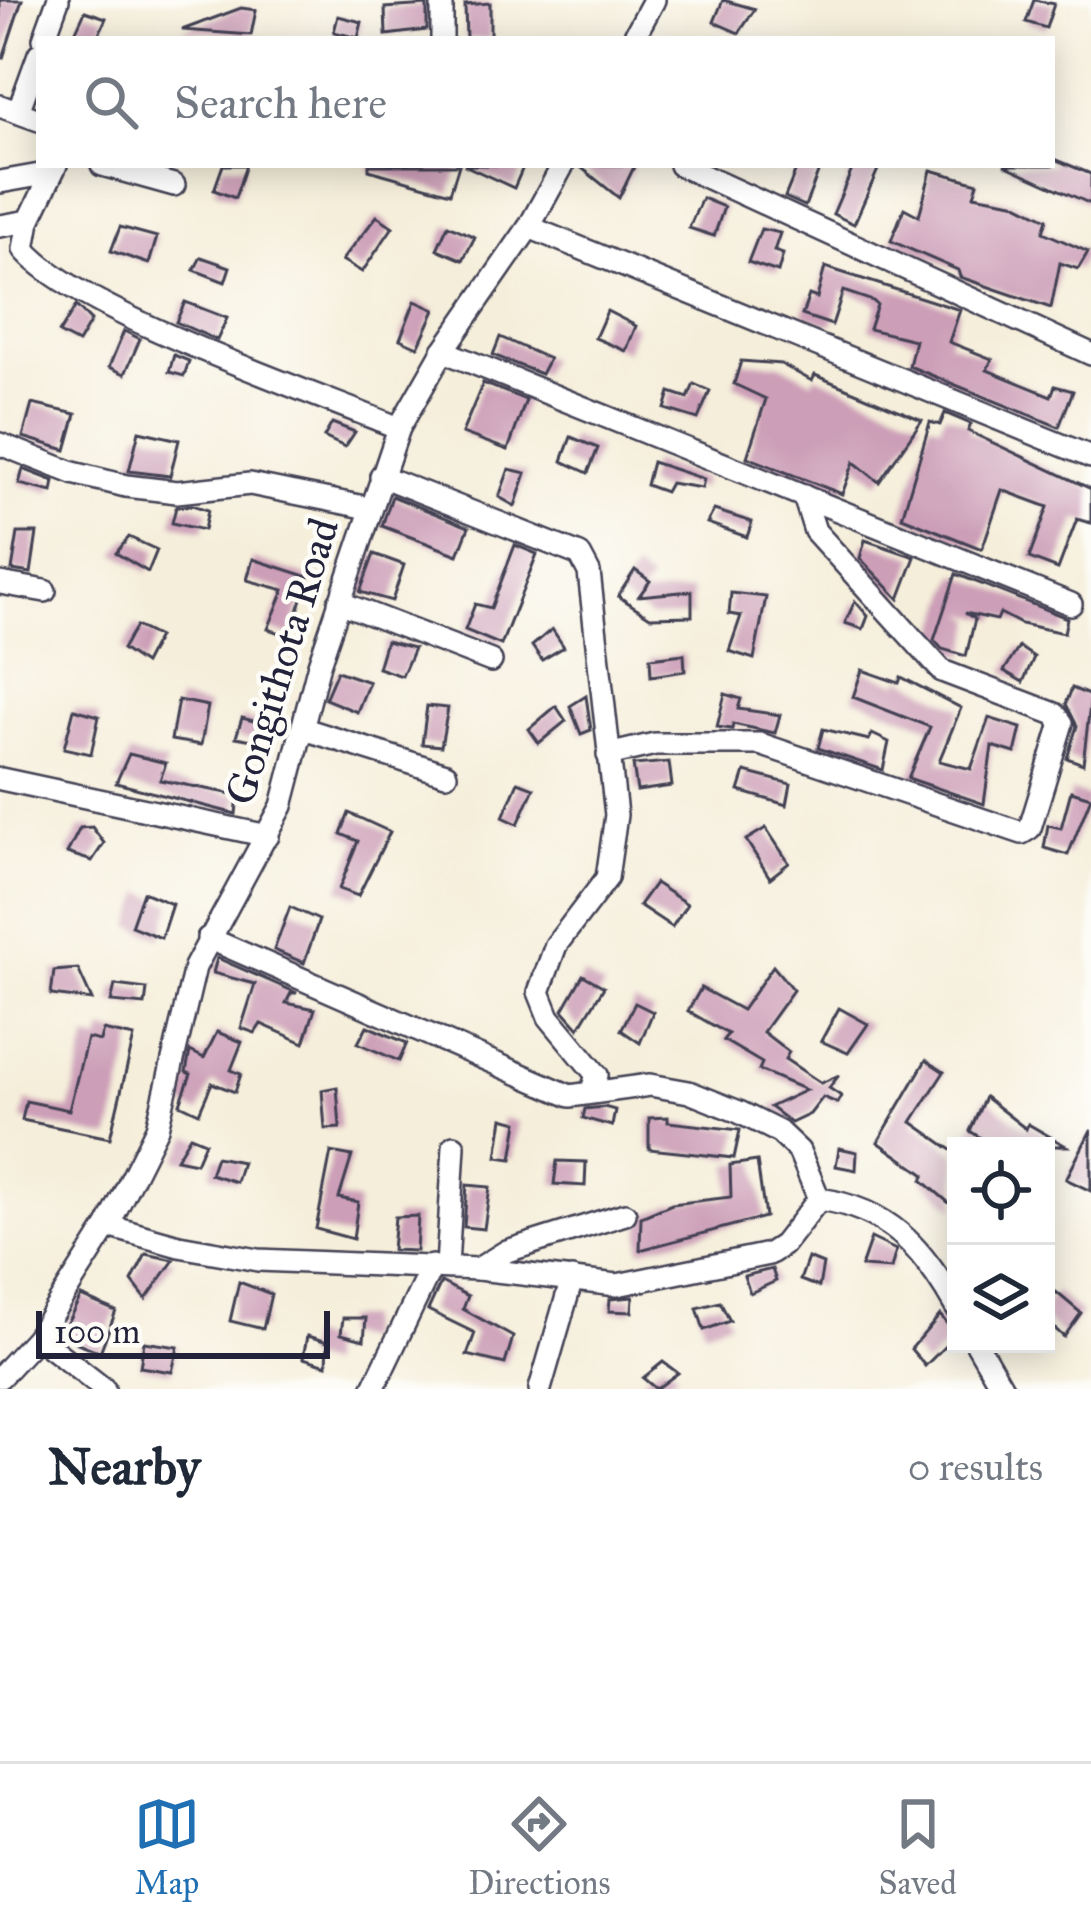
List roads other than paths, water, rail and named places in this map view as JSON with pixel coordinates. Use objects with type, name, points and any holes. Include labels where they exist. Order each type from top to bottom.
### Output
[{"type":"street","points":[[45,36],[58,0]]},
{"type":"street","points":[[442,0],[442,36]]},
{"type":"street","points":[[636,36],[654,0]]},
{"type":"street","points":[[19,113],[36,63]]},
{"type":"street","points":[[113,168],[174,185]]},
{"type":"street","name":"Gongithota Road","points":[[0,1377],[37,1336],[108,1226],[157,1128],[195,967],[268,836],[369,508],[399,428],[443,351],[529,227],[561,168]]},
{"type":"street","points":[[687,168],[1041,327],[1059,344],[1091,353]]},
{"type":"street","points":[[0,182],[53,169]]},
{"type":"street","points":[[53,169],[28,221],[24,249],[34,261],[103,303],[399,428]]},
{"type":"street","points":[[0,226],[28,221]]},
{"type":"street","points":[[529,227],[1091,457]]},
{"type":"street","points":[[443,351],[1071,604]]},
{"type":"street","points":[[0,445],[73,473],[126,485],[177,492],[250,484],[369,508]]},
{"type":"street","points":[[381,476],[580,555],[590,572],[616,814],[607,878],[556,945],[538,992],[549,1017],[597,1075],[592,1090]]},
{"type":"street","points":[[608,754],[655,744],[760,744],[1022,833],[1030,827],[1062,723],[1055,714],[942,671],[814,531],[804,496]]},
{"type":"street","points":[[0,583],[45,591]]},
{"type":"street","points":[[339,602],[491,662]]},
{"type":"street","points":[[304,729],[446,774]]},
{"type":"street","points":[[1,779],[268,836]]},
{"type":"street","points":[[208,938],[570,1096],[650,1085],[689,1092],[739,1112],[779,1132],[799,1151],[818,1199]]},
{"type":"street","points":[[373,1389],[439,1267],[454,1146]]},
{"type":"street","points":[[108,1226],[179,1246],[258,1260],[478,1269],[616,1285],[769,1254],[783,1245],[818,1199]]},
{"type":"street","points":[[818,1199],[863,1205],[929,1260],[947,1291]]},
{"type":"street","points":[[478,1269],[507,1251],[625,1214]]},
{"type":"street","points":[[540,1389],[572,1279]]},
{"type":"street","points":[[37,1336],[104,1389]]},
{"type":"street","points":[[982,1353],[1003,1389]]}]
